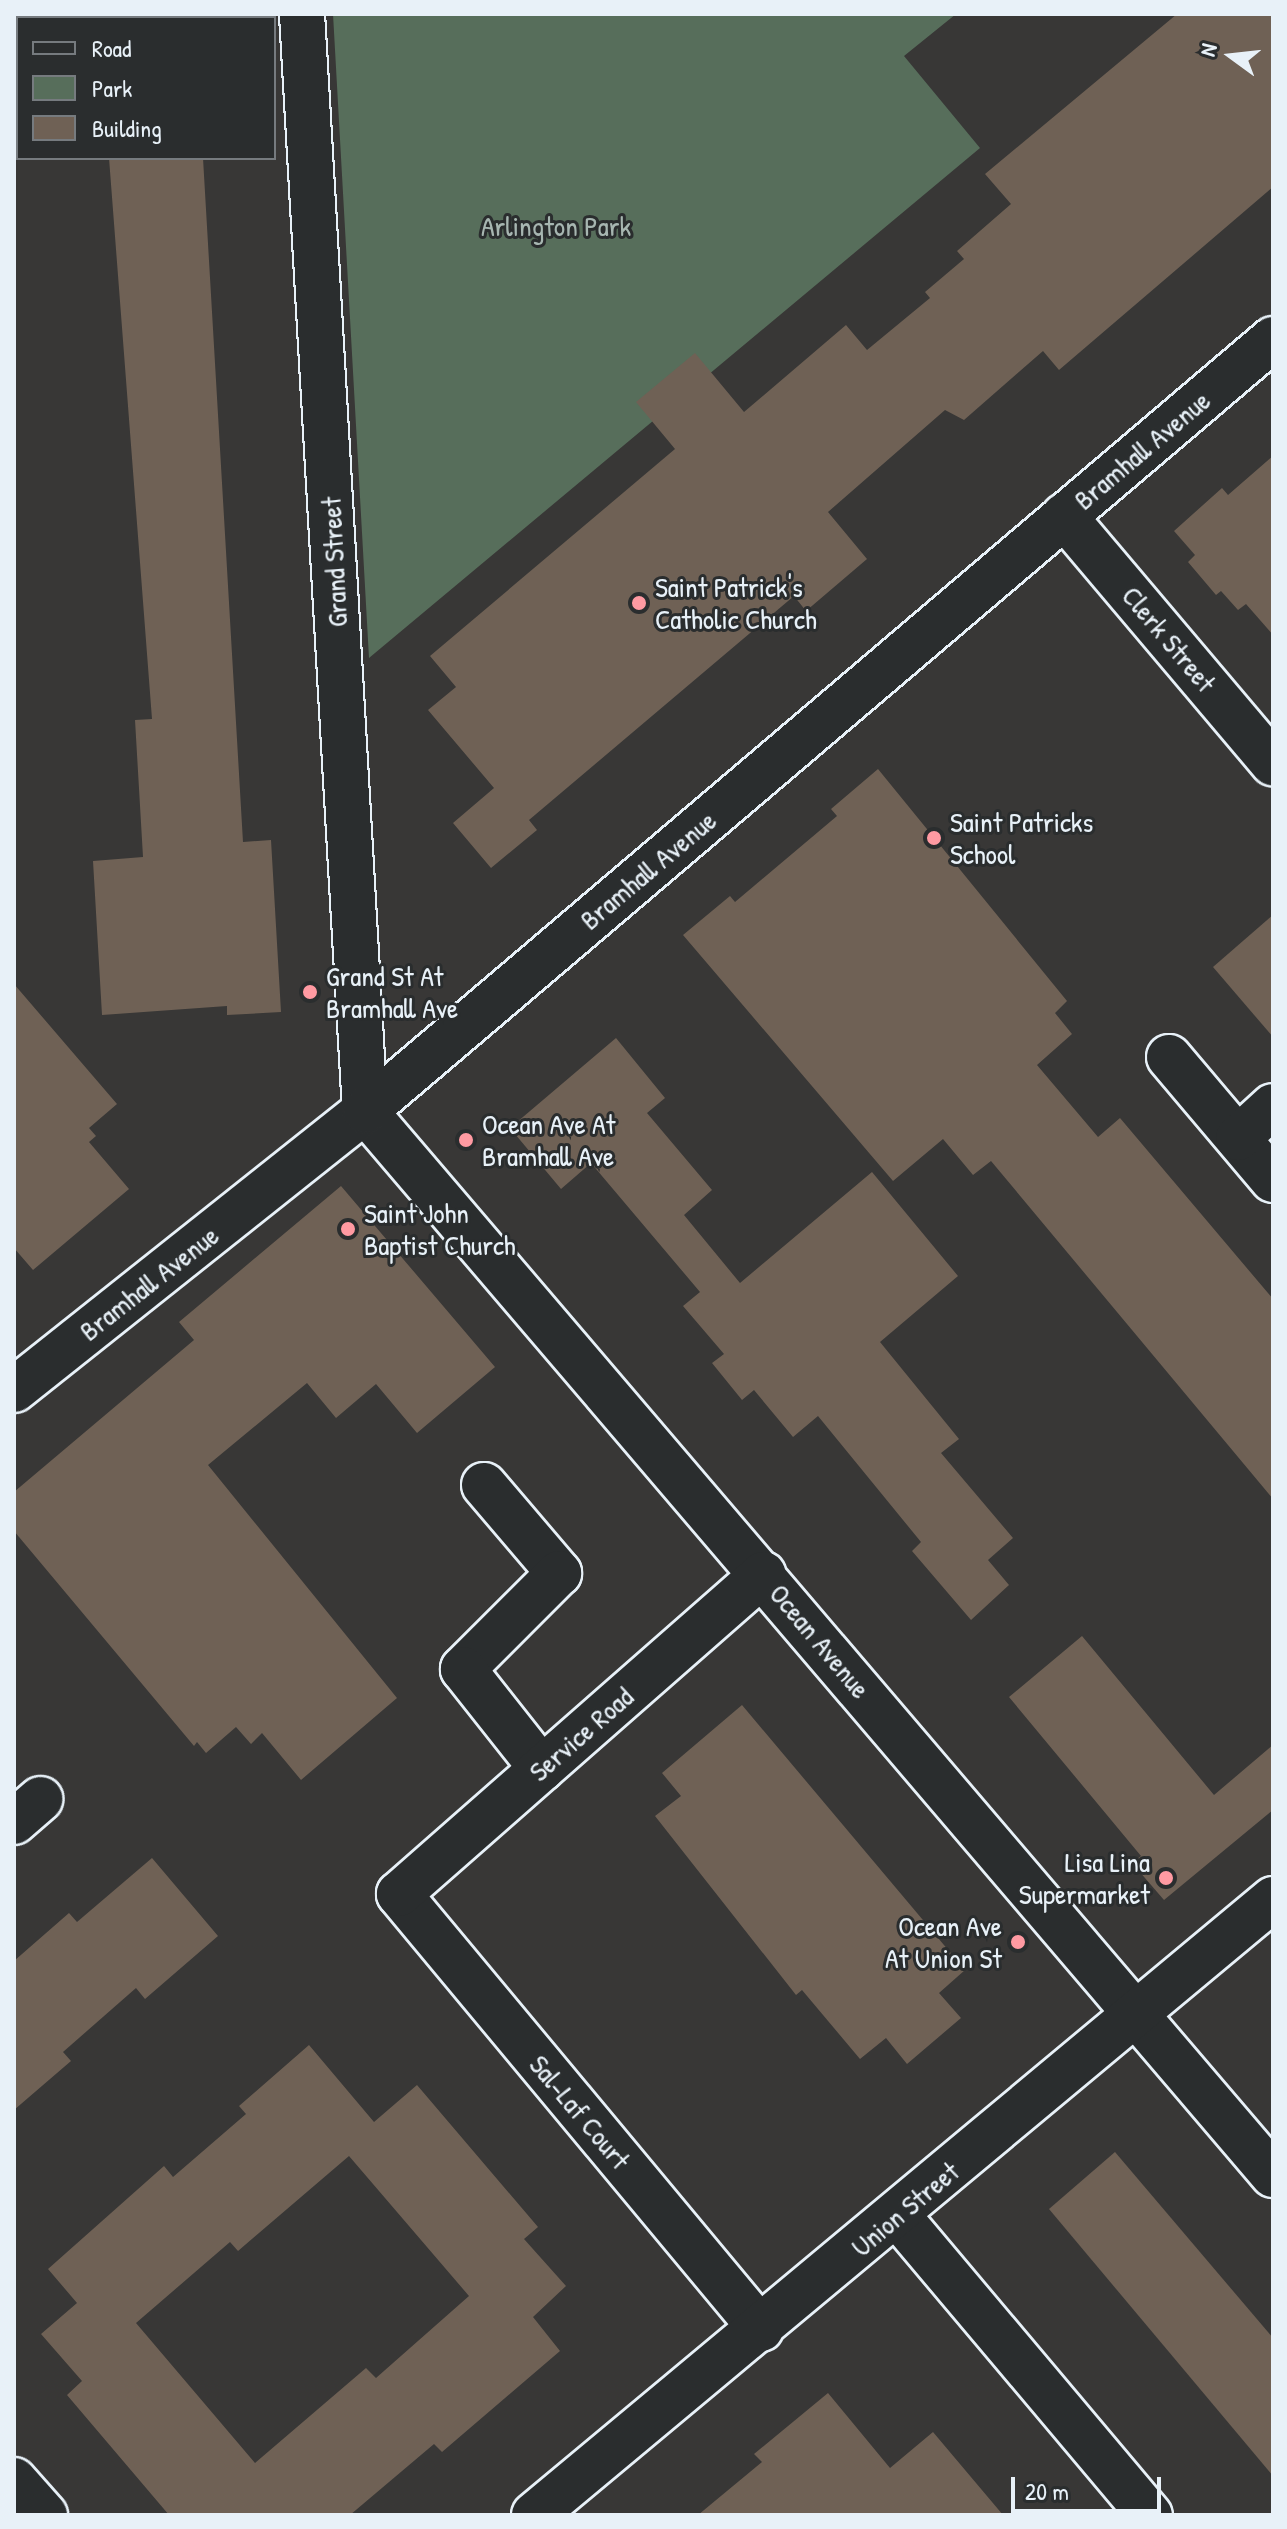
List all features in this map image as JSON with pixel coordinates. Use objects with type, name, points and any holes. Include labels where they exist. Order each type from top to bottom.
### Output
[{"type":"street","name":"Grand Street","points":[[302,14],[365,1111]]},
{"type":"street","name":"Bramhall Avenue","points":[[14,1390],[365,1111],[1273,339]]},
{"type":"street","name":"Clerk Street","points":[[1064,516],[1273,763]]},
{"type":"street","points":[[1169,1057],[1273,1180]]},
{"type":"street","points":[[1238,1138],[1273,1106]]},
{"type":"street","name":"Ocean Avenue","points":[[365,1111],[1273,2175]]},
{"type":"street","points":[[484,1485],[559,1573],[463,1669],[542,1769]]},
{"type":"street","name":"Service Road","points":[[399,1894],[763,1574]]},
{"type":"street","name":"Sal-Laf Court","points":[[399,1894],[761,2329]]},
{"type":"street","name":"Union Street","points":[[534,2515],[898,2216],[1273,1899]]},
{"type":"street","points":[[898,2216],[1150,2515]]},
{"type":"street","points":[[14,2480],[45,2515]]},
{"type":"green space","name":"Arlington Park","points":[[333,14],[956,14],[904,56],[980,148],[369,658]]},
{"type":"building","points":[[1177,14],[1273,14],[1273,187],[1059,370],[1043,351],[964,420],[945,410],[828,512],[867,559],[806,611],[794,596],[529,820],[537,830],[491,868],[453,823],[494,788],[428,710],[456,687],[430,656],[675,449],[636,402],[695,353],[744,412],[846,325],[867,350],[930,298],[925,292],[964,259],[957,251],[1011,204],[985,174]]},
{"type":"building","points":[[109,160],[203,160],[243,842],[271,840],[281,1012],[227,1015],[227,1006],[102,1015],[93,861],[143,857],[135,720],[152,719]]},
{"type":"building","points":[[1273,456],[1273,635],[1246,604],[1238,610],[1221,591],[1216,595],[1188,562],[1195,555],[1174,531],[1222,488],[1228,495]]},
{"type":"building","points":[[878,769],[1067,1001],[1055,1013],[1072,1034],[1037,1065],[1098,1137],[1120,1118],[1273,1299],[1273,1499],[991,1161],[973,1175],[943,1139],[893,1181],[683,935],[730,896],[735,902],[837,816],[831,809]]},
{"type":"building","points":[[1273,915],[1273,1037],[1213,967]]},
{"type":"building","points":[[14,984],[117,1104],[89,1128],[96,1136],[89,1142],[129,1189],[33,1270],[14,1248]]},
{"type":"building","points":[[616,1038],[665,1098],[647,1113],[712,1190],[684,1215],[740,1283],[872,1172],[958,1276],[880,1342],[959,1439],[941,1453],[1013,1538],[988,1560],[1009,1585],[971,1620],[912,1551],[921,1542],[818,1416],[793,1437],[754,1390],[742,1400],[712,1363],[724,1354],[683,1306],[700,1292],[591,1163],[561,1189],[510,1128]]},
{"type":"building","points":[[341,1186],[495,1367],[417,1433],[376,1384],[336,1418],[307,1383],[208,1465],[397,1698],[301,1780],[262,1733],[251,1744],[236,1727],[206,1753],[197,1742],[194,1746],[14,1531],[14,1492],[194,1340],[179,1322]]},
{"type":"building","points":[[1082,1636],[1214,1795],[1273,1745],[1273,1810],[1164,1900],[1132,1863],[1141,1856],[1009,1697]]},
{"type":"building","points":[[742,1705],[965,1970],[939,1993],[961,2018],[907,2064],[886,2038],[860,2059],[802,1990],[796,1995],[655,1816],[681,1796],[662,1773]]},
{"type":"building","points":[[152,1858],[218,1936],[145,1999],[136,1988],[63,2052],[71,2061],[14,2110],[14,1961],[69,1913],[77,1922]]},
{"type":"building","points":[[309,2045],[374,2122],[417,2085],[538,2227],[524,2239],[566,2286],[533,2317],[560,2351],[442,2452],[434,2444],[350,2515],[169,2515],[67,2395],[82,2381],[41,2334],[77,2303],[48,2269],[164,2166],[173,2177],[246,2114],[239,2106]],"holes":[[[349,2156],[469,2296],[376,2378],[366,2368],[255,2463],[136,2323],[230,2242],[238,2251]]]},
{"type":"building","points":[[1115,2152],[1273,2338],[1273,2476],[1049,2209]]},
{"type":"building","points":[[828,2393],[890,2468],[933,2432],[1003,2515],[698,2515],[762,2462],[754,2454]]},
{"type":"place","name":"Saint Patrick's Catholic Church","points":[[639,603]]},
{"type":"place","name":"Saint Patricks School","points":[[934,838]]},
{"type":"place","name":"Grand St At Bramhall Ave","points":[[310,992]]},
{"type":"place","name":"Ocean Ave At Bramhall Ave","points":[[466,1140]]},
{"type":"place","name":"Saint John Baptist Church","points":[[348,1229]]},
{"type":"place","name":"Lisa Lina Supermarket","points":[[1166,1878]]},
{"type":"place","name":"Ocean Ave At Union St","points":[[1018,1942]]}]
